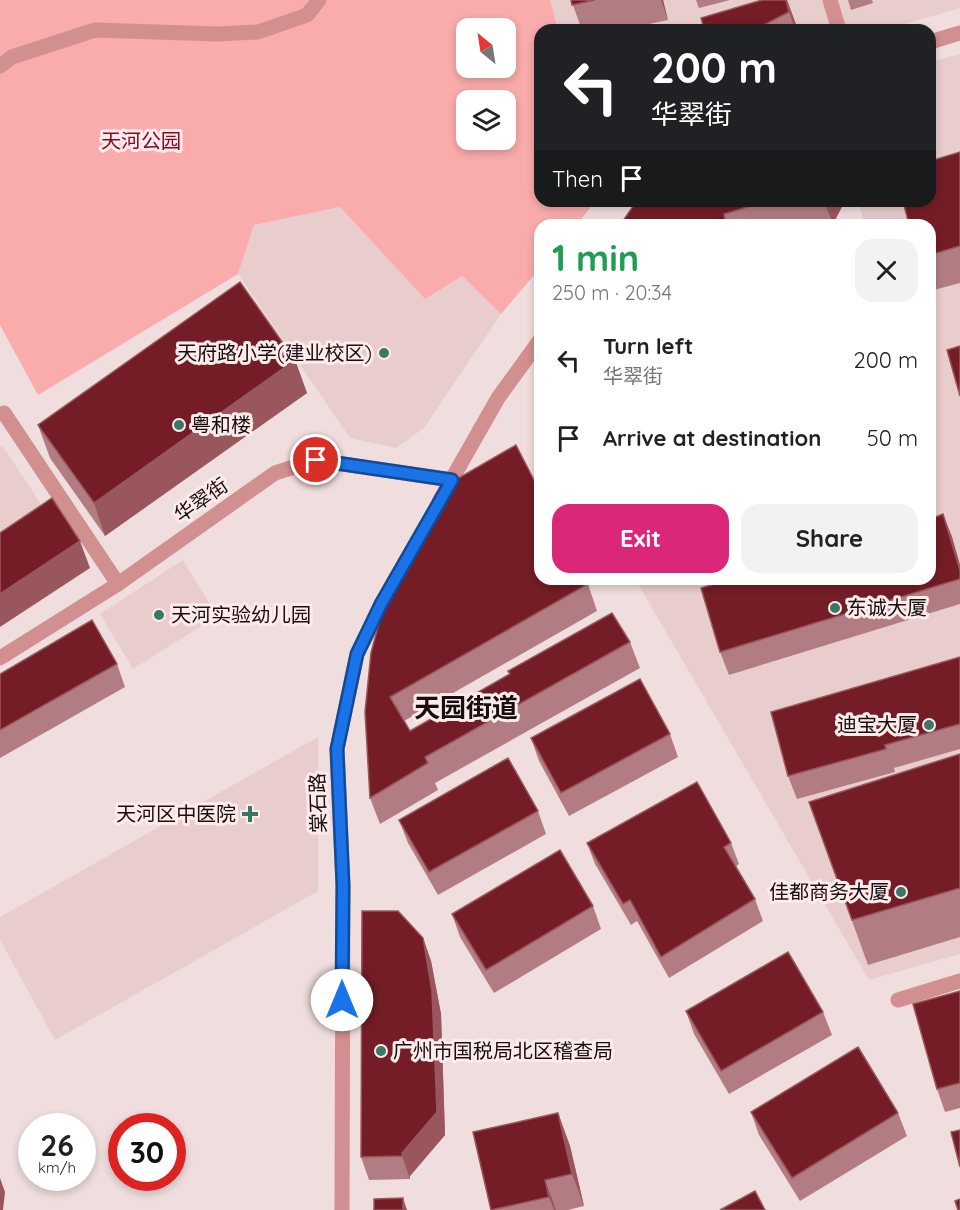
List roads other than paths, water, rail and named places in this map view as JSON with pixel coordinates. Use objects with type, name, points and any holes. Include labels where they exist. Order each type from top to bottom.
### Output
[{"type":"street","points":[[0,66],[12,57],[95,30],[218,34],[258,32],[307,15],[319,0]]},
{"type":"street","points":[[830,0],[837,24]]},
{"type":"street","points":[[936,40],[960,33]]},
{"type":"street","points":[[434,511],[498,398],[534,348]]},
{"type":"street","points":[[4,413],[118,584]]},
{"type":"street","name":"华翠街","points":[[0,658],[118,584],[275,473],[316,460],[452,480]]},
{"type":"street","name":"棠石路","points":[[342,1210],[343,885],[337,749],[357,654],[405,563]]},
{"type":"street","points":[[898,1000],[960,981]]},
{"type":"place","name":"天府路小学(建业校区)","points":[[384,353]]},
{"type":"place","name":"粤和楼","points":[[179,425]]},
{"type":"place","name":"东诚大厦","points":[[835,608]]},
{"type":"place","name":"天河实验幼儿园","points":[[159,615]]},
{"type":"place","name":"迪宝大厦","points":[[929,725]]},
{"type":"place","name":"天河区中医院","points":[[250,814]]},
{"type":"place","name":"佳都商务大厦","points":[[901,892]]},
{"type":"place","name":"广州市国税局北区稽查局","points":[[381,1051]]},
{"type":"district","name":"天园街道","points":[[466,708]]},
{"type":"park label","name":"天河公园","points":[[141,141]]}]
